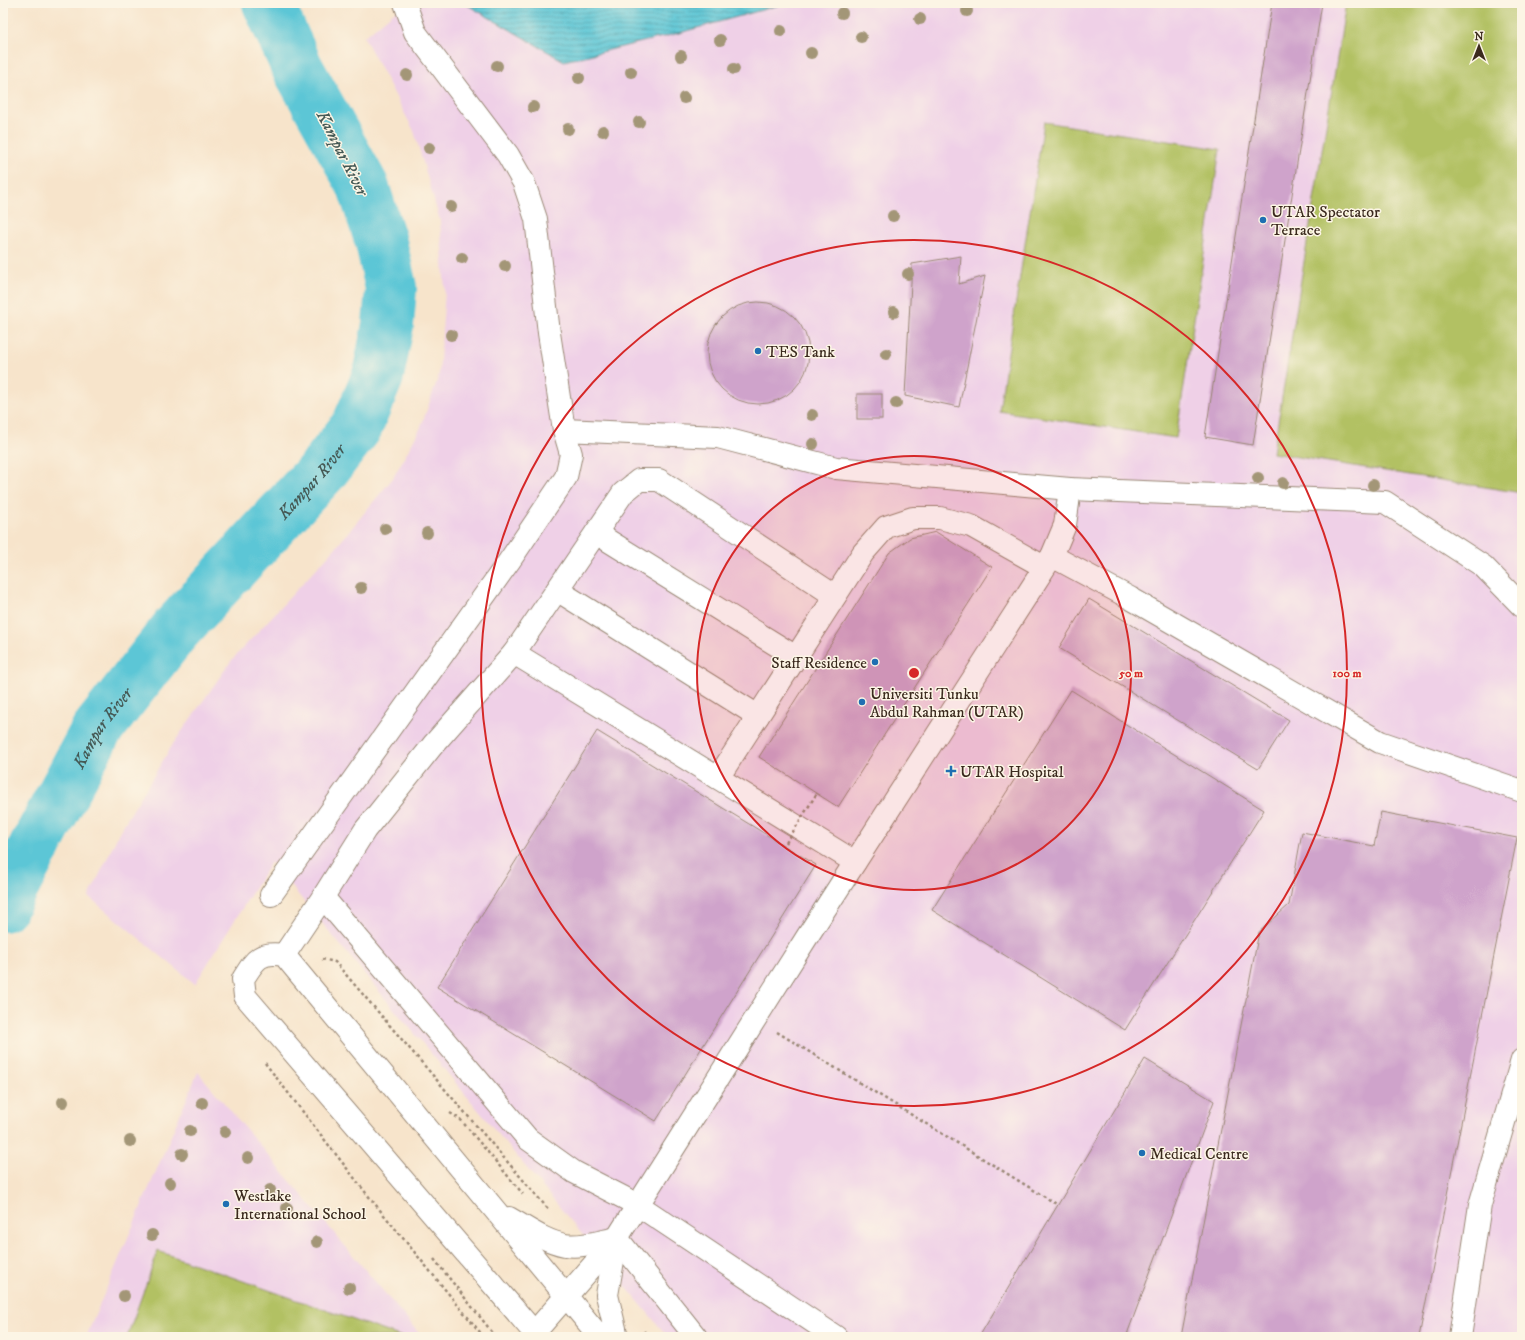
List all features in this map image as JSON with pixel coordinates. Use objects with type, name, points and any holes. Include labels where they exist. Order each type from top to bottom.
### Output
[{"type":"street","points":[[271,896],[510,560],[566,477],[571,454],[564,430],[549,333],[536,219],[524,183],[508,155],[415,32],[405,3]]},
{"type":"street","points":[[564,430],[718,437],[836,468],[1070,489],[1385,502],[1483,566],[1522,606]]},
{"type":"street","points":[[284,955],[365,830],[398,787],[514,654],[623,493],[639,480],[659,480],[835,596]]},
{"type":"street","points":[[600,1337],[566,1296],[496,1210],[284,955],[270,953],[255,960],[243,979],[245,996],[536,1335],[566,1296],[617,1238],[855,862],[1048,562],[1065,525],[1070,489]]},
{"type":"street","points":[[718,778],[863,553],[886,527],[913,518],[940,518],[972,526],[1048,562],[1130,598],[1380,742],[1522,791]]},
{"type":"street","points":[[596,533],[796,657]]},
{"type":"street","points":[[557,590],[758,716]]},
{"type":"street","points":[[514,654],[855,862]]},
{"type":"street","points":[[323,897],[528,1139],[574,1172],[638,1205],[836,1337]]},
{"type":"street","points":[[1460,1337],[1480,1205],[1522,1060]]},
{"type":"street","points":[[496,1210],[543,1238],[566,1245],[590,1243],[617,1238]]},
{"type":"street","points":[[616,1337],[607,1295],[617,1238]]},
{"type":"street","points":[[617,1238],[696,1337]]},
{"type":"path","points":[[786,843],[817,793]]},
{"type":"path","points":[[319,959],[334,962],[553,1214]]},
{"type":"path","points":[[756,1019],[1058,1205]]},
{"type":"path","points":[[262,1058],[366,1193],[484,1337]]},
{"type":"shaded area","name":"Universiti Tunku Abdul Rahman (UTAR)","points":[[405,3],[464,3],[565,61],[679,33],[787,3],[1522,3],[1522,1337],[668,1337],[271,862],[195,984],[89,897],[120,831],[173,744],[231,661],[338,545],[393,478],[421,427],[439,375],[445,291],[440,221],[414,131],[364,37]]},
{"type":"shaded area","name":"Westlake International School","points":[[198,1072],[422,1337],[86,1337]]},
{"type":"green space","points":[[1346,3],[1522,3],[1522,493],[1273,453]]},
{"type":"green space","points":[[1044,122],[1220,149],[1176,438],[999,411]]},
{"type":"green space","points":[[158,1251],[402,1337],[127,1337]]},
{"type":"water","points":[[464,3],[787,3],[679,33],[564,61]]},
{"type":"building","name":"UTAR Spectator Terrace","points":[[1272,3],[1322,3],[1253,445],[1205,437]]},
{"type":"building","points":[[961,256],[959,284],[985,276],[959,407],[905,396],[912,264]]},
{"type":"building","name":"TES Tank","points":[[758,302],[778,306],[794,317],[805,333],[809,353],[805,373],[794,389],[778,400],[758,404],[738,400],[722,389],[711,373],[707,353],[711,333],[722,317],[738,306]]},
{"type":"building","points":[[857,394],[882,394],[882,419],[857,419]]},
{"type":"building","name":"Staff Residence","points":[[936,532],[992,567],[838,807],[759,757],[889,553],[910,538]]},
{"type":"building","points":[[1089,599],[1289,720],[1258,769],[1059,648]]},
{"type":"building","points":[[1071,690],[1264,810],[1125,1030],[932,910]]},
{"type":"building","points":[[597,731],[816,865],[656,1121],[437,987]]},
{"type":"building","name":"Medical Centre","points":[[1381,812],[1517,838],[1419,1337],[1181,1337],[1259,932],[1289,905],[1302,832],[1374,846]]},
{"type":"building","name":"Medical Centre","points":[[1145,1059],[1214,1101],[1126,1337],[979,1337]]},
{"type":"waterway","name":"Kampar River","points":[[3,906],[96,731],[176,629],[323,470],[357,426],[378,376],[388,325],[391,288],[381,242],[363,186],[297,67],[268,3]]},
{"type":"place","name":"UTAR Spectator Terrace","points":[[1263,220]]},
{"type":"place","name":"TES Tank","points":[[758,351]]},
{"type":"place","name":"Staff Residence","points":[[875,662]]},
{"type":"place","name":"Universiti Tunku Abdul Rahman (UTAR)","points":[[862,702]]},
{"type":"place","name":"UTAR Hospital","points":[[951,771]]},
{"type":"place","name":"Medical Centre","points":[[1142,1153]]},
{"type":"place","name":"Westlake International School","points":[[226,1204]]}]
